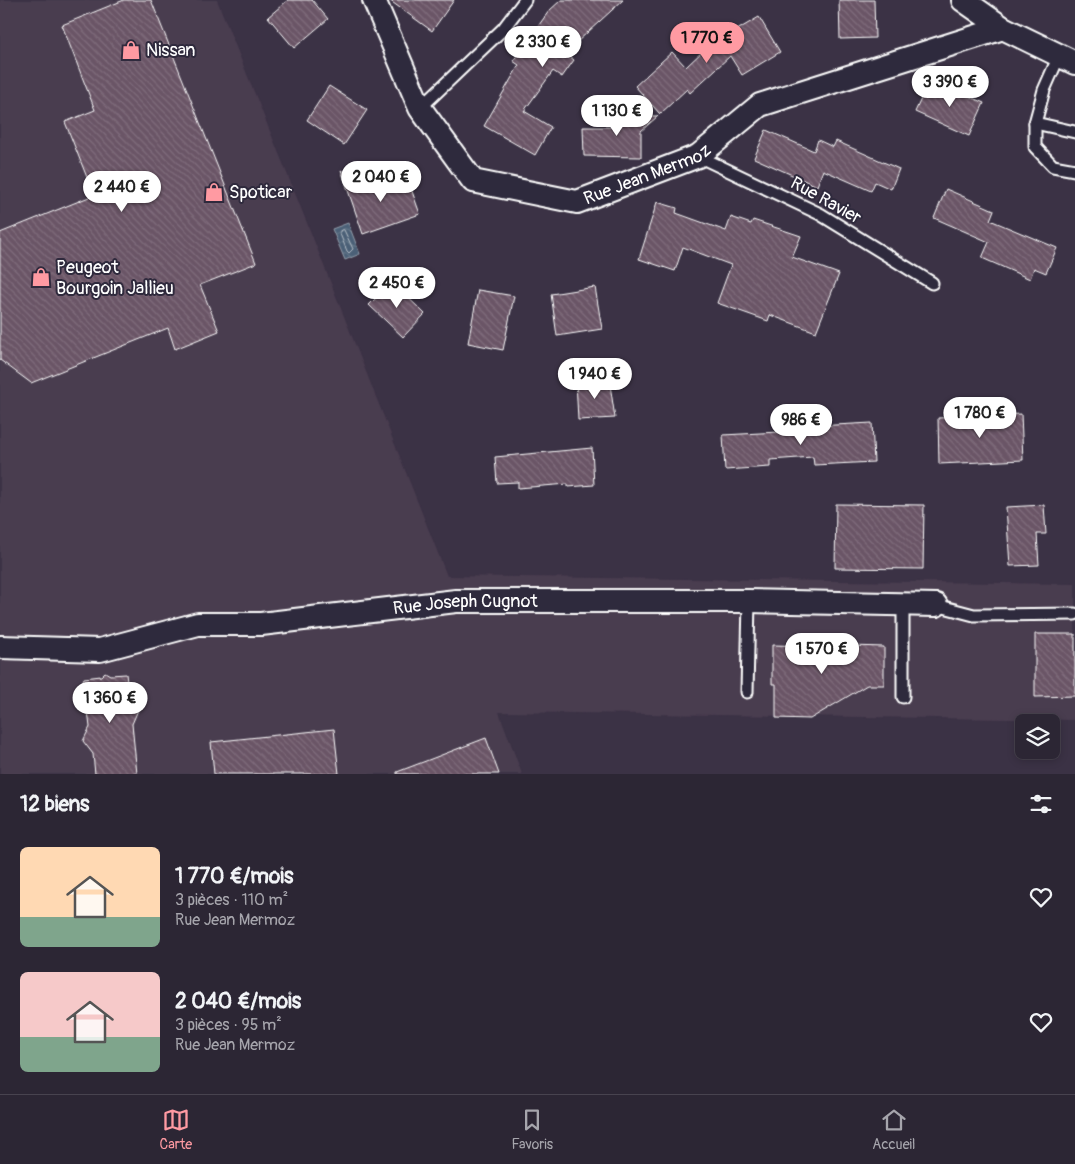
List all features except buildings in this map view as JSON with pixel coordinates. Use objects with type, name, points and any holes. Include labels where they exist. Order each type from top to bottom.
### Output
[{"type":"street","name":"Rue Jean Mermoz","points":[[374,0],[420,108],[473,180],[577,202],[698,156],[760,105],[1003,28]]},
{"type":"street","points":[[963,0],[1003,28],[1067,60]]},
{"type":"street","name":"Rue Joseph Cugnot","points":[[0,647],[100,650],[198,624],[261,624],[456,602],[749,601],[936,605]]},
{"type":"lane","points":[[420,108],[503,30],[525,0]]},
{"type":"lane","points":[[1067,60],[1044,90],[1035,123],[1035,147],[1053,166],[1075,170]]},
{"type":"lane","points":[[1035,123],[1075,132]]},
{"type":"lane","name":"Rue Ravier","points":[[698,156],[820,214],[932,283]]},
{"type":"lane","points":[[747,692],[749,601]]},
{"type":"lane","points":[[903,604],[903,697]]},
{"type":"lane","points":[[936,605],[974,615],[1075,614]]},
{"type":"shaded area","points":[[0,0],[217,0],[447,576],[1075,584],[1075,720],[1060,720],[1060,714],[1015,714],[1015,719],[499,712],[522,774],[0,774]]},
{"type":"water","points":[[348,223],[360,254],[345,260],[332,229]]},
{"type":"place","name":"Nissan","points":[[131,50]]},
{"type":"place","name":"Spoticar","points":[[214,192]]},
{"type":"place","name":"Peugeot Bourgoin Jallieu","points":[[41,277]]}]
